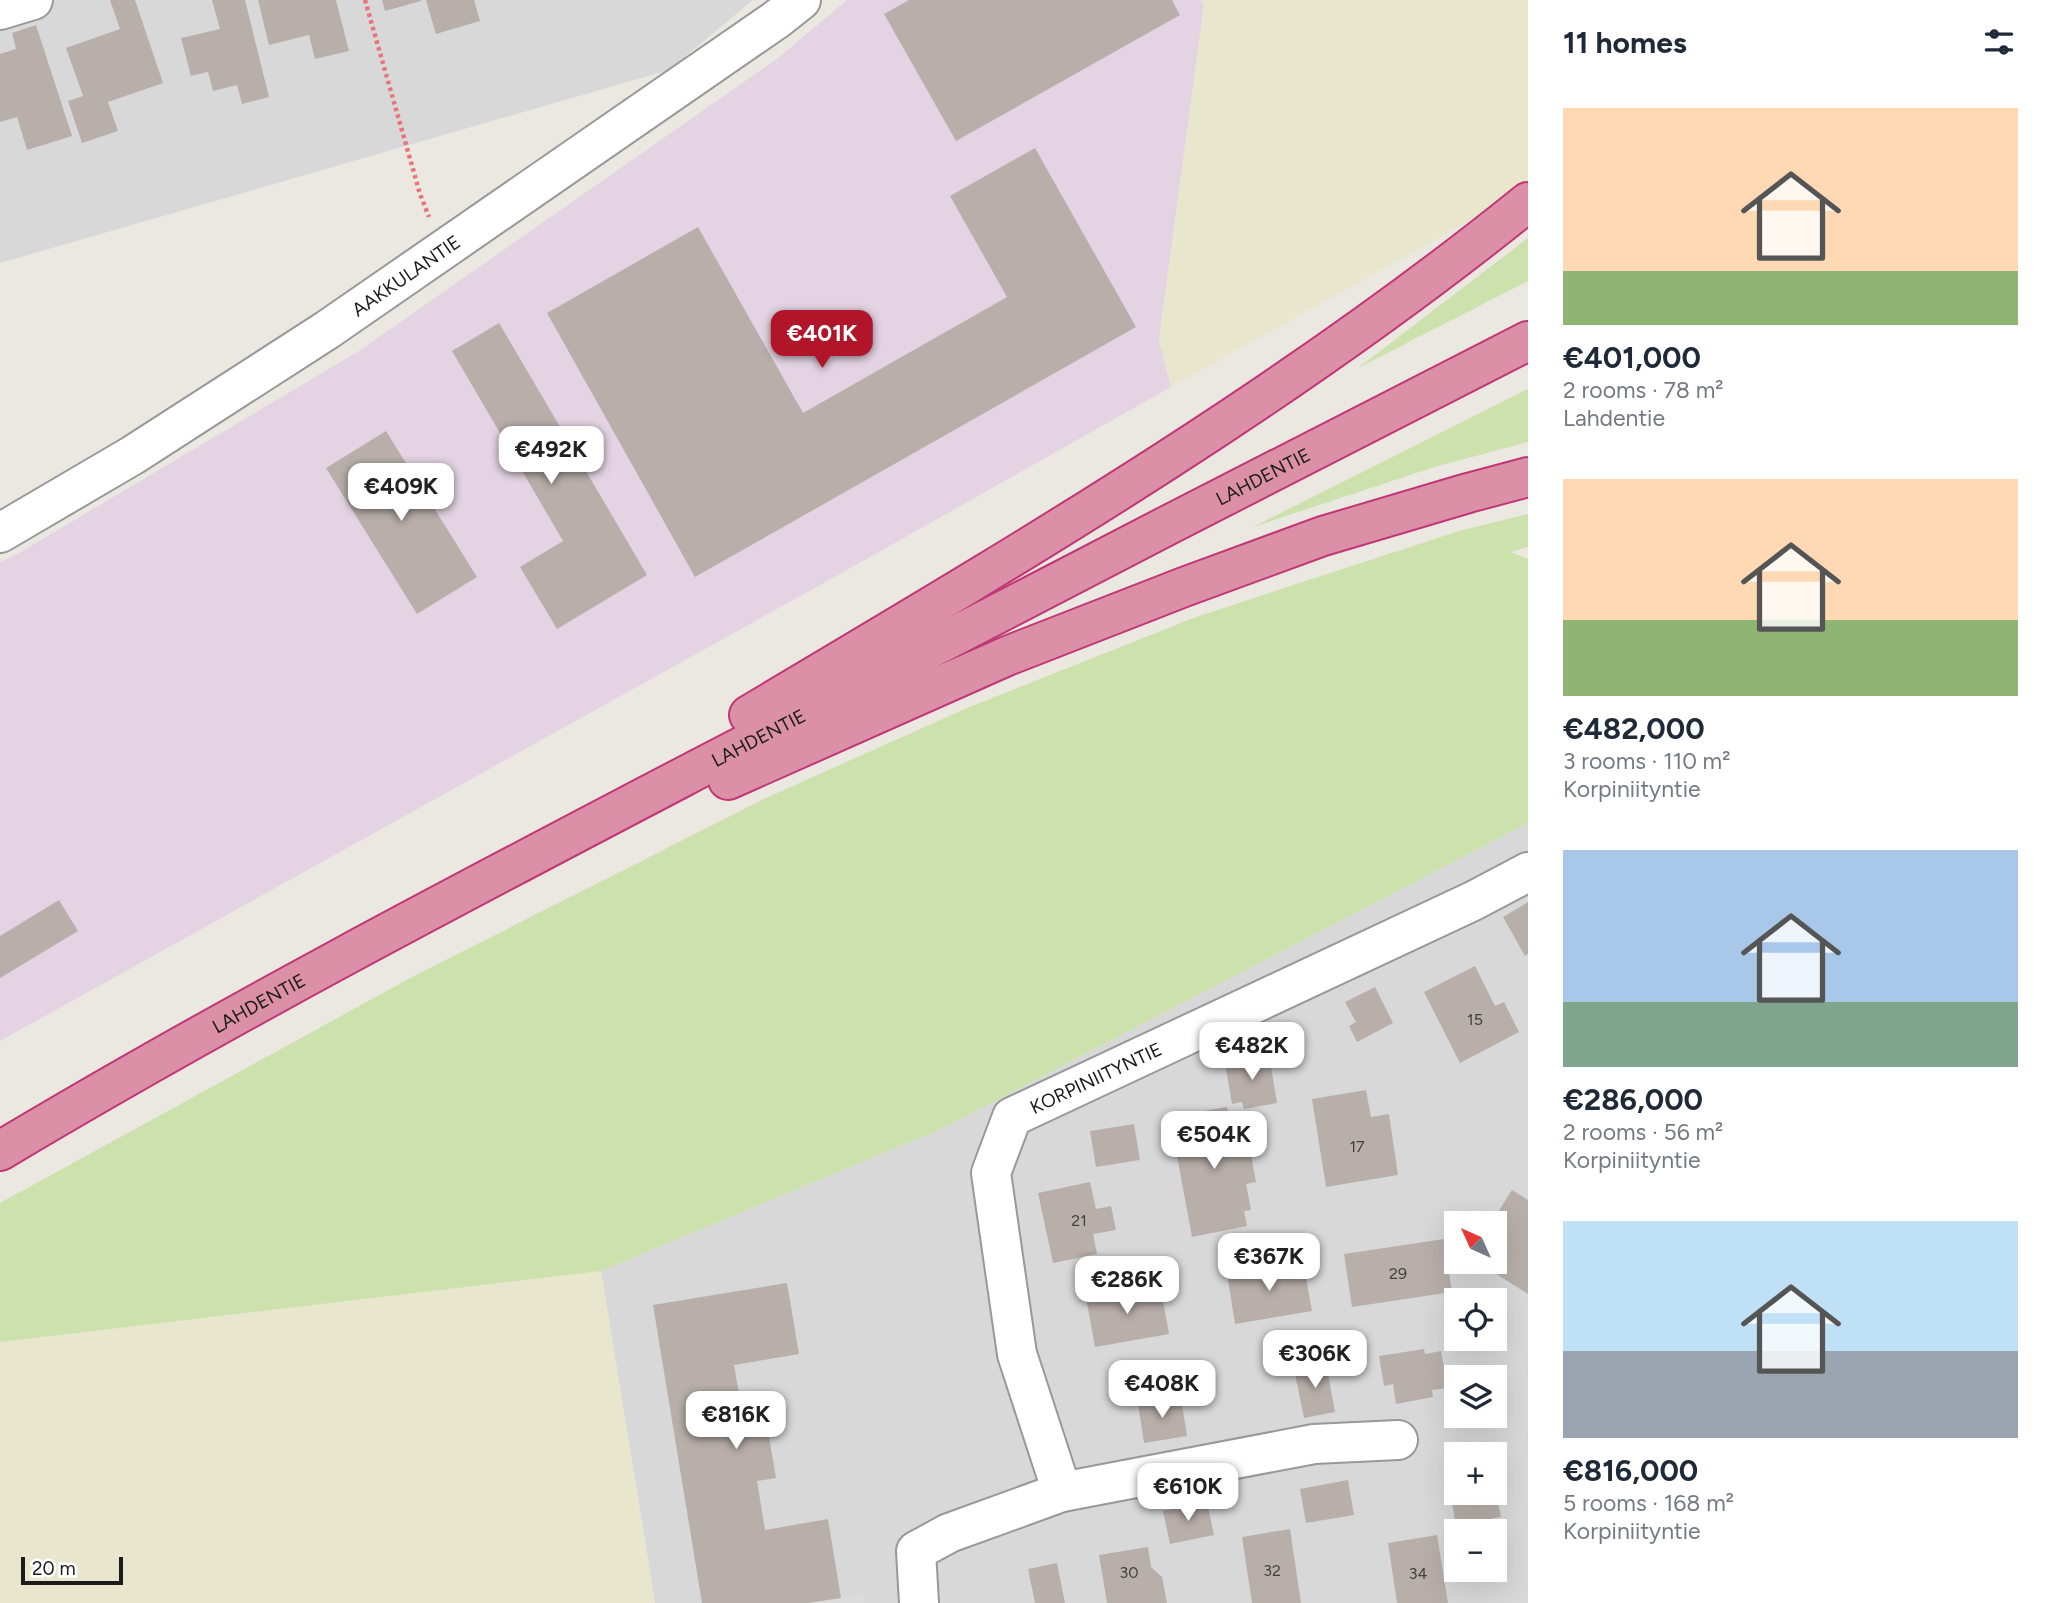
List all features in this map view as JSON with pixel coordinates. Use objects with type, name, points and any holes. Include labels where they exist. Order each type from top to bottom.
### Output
[{"type":"highway","points":[[378,937],[962,589],[1151,471],[1305,368],[1400,300],[1528,202]]},
{"type":"highway","name":"LAHDENTIE","points":[[0,1151],[110,1085],[378,937],[1065,577],[1528,341]]},
{"type":"highway","points":[[378,937],[1007,656],[1323,536],[1528,477]]},
{"type":"street","points":[[0,10],[33,0]]},
{"type":"street","name":"AAKKULANTIE","points":[[0,533],[133,455],[327,330],[779,6]]},
{"type":"street","name":"KORPINIITYNTIE","points":[[1062,1492],[1017,1354],[991,1173],[1012,1117],[1473,901],[1528,872]]},
{"type":"street","points":[[919,1603],[916,1551],[949,1533],[1062,1492],[1314,1444],[1398,1440]]},
{"type":"path","points":[[365,0],[420,194],[432,224]]},
{"type":"shaded area","points":[[0,0],[753,0],[669,70],[0,263]]},
{"type":"shaded area","points":[[847,0],[1201,0],[1204,5],[1159,340],[1171,387],[0,1041],[0,562],[359,351],[778,58]]},
{"type":"shaded area","points":[[1528,823],[1528,1603],[655,1603],[601,1271],[941,1129]]},
{"type":"shaded area","points":[[864,1594],[865,1603],[808,1603]]},
{"type":"green space","points":[[1202,0],[1528,0],[1528,188],[1171,387],[1159,340],[1204,5]]},
{"type":"green space","points":[[1528,238],[1528,281],[1358,368]]},
{"type":"green space","points":[[1528,389],[1528,442],[1431,468],[1253,527]]},
{"type":"green space","points":[[1528,514],[1528,547],[1511,552],[1528,559],[1528,823],[941,1129],[601,1271],[0,1342],[0,1203],[414,976],[766,798],[967,708],[1196,617],[1459,531]]},
{"type":"green space","points":[[601,1271],[655,1603],[0,1603],[0,1342]]},
{"type":"building","points":[[110,0],[135,0],[163,83],[108,102],[118,131],[82,143],[68,101],[83,96],[66,48],[120,29]]},
{"type":"building","points":[[212,0],[245,0],[269,97],[242,104],[237,85],[213,91],[208,72],[191,76],[181,38],[220,29]]},
{"type":"building","points":[[258,0],[336,0],[349,51],[315,59],[309,35],[269,45]]},
{"type":"building","points":[[382,0],[421,0],[421,1],[385,11]]},
{"type":"building","points":[[426,0],[474,0],[480,21],[436,34]]},
{"type":"building","points":[[909,0],[1172,0],[1180,15],[956,141],[884,14]]},
{"type":"building","points":[[36,25],[72,136],[27,150],[17,117],[0,122],[0,54],[16,49],[12,33]]},
{"type":"building","points":[[1035,148],[1136,327],[695,577],[547,313],[698,227],[803,413],[1007,297],[950,196]]},
{"type":"building","points":[[499,323],[647,575],[557,629],[520,567],[563,541],[452,351]]},
{"type":"building","points":[[386,431],[477,577],[417,614],[326,468]]},
{"type":"building","points":[[59,900],[78,931],[0,978],[0,936]]},
{"type":"building","points":[[1528,902],[1528,954],[1525,956],[1503,917]]},
{"type":"building","points":[[1475,966],[1495,1006],[1504,1002],[1519,1032],[1460,1063],[1424,992]]},
{"type":"building","points":[[1375,987],[1393,1023],[1357,1042],[1349,1026],[1356,1022],[1345,1002]]},
{"type":"building","points":[[1269,1055],[1277,1103],[1244,1109],[1242,1102],[1232,1104],[1225,1063]]},
{"type":"building","points":[[1366,1090],[1371,1117],[1389,1114],[1398,1175],[1326,1187],[1312,1099]]},
{"type":"building","points":[[1227,1107],[1229,1120],[1235,1119],[1240,1146],[1249,1144],[1256,1182],[1246,1184],[1251,1210],[1244,1211],[1247,1226],[1192,1237],[1172,1129],[1183,1127],[1181,1115]]},
{"type":"building","points":[[1134,1124],[1140,1160],[1096,1167],[1090,1131]]},
{"type":"building","points":[[1090,1182],[1096,1209],[1111,1206],[1116,1230],[1093,1234],[1097,1254],[1053,1263],[1038,1193]]},
{"type":"building","points":[[1512,1190],[1528,1200],[1528,1294],[1496,1274],[1507,1274],[1507,1211],[1499,1211]]},
{"type":"building","points":[[1444,1239],[1444,1274],[1449,1274],[1451,1288],[1444,1288],[1444,1293],[1352,1307],[1344,1254]]},
{"type":"building","points":[[1303,1261],[1312,1311],[1235,1324],[1227,1274]]},
{"type":"building","points":[[787,1283],[799,1354],[734,1365],[741,1405],[763,1402],[776,1478],[757,1481],[765,1530],[828,1519],[841,1598],[808,1603],[702,1603],[653,1305]]},
{"type":"building","points":[[1160,1285],[1169,1334],[1095,1347],[1086,1297]]},
{"type":"building","points":[[1424,1349],[1425,1354],[1441,1351],[1444,1388],[1432,1390],[1433,1397],[1396,1404],[1393,1384],[1384,1386],[1379,1356]]},
{"type":"building","points":[[1326,1363],[1335,1412],[1304,1418],[1294,1369]]},
{"type":"building","points":[[1181,1398],[1187,1436],[1144,1443],[1138,1404]]},
{"type":"building","points":[[1348,1480],[1354,1515],[1306,1523],[1300,1489]]},
{"type":"building","points":[[1207,1502],[1214,1535],[1170,1544],[1163,1511]]},
{"type":"building","points":[[1452,1505],[1498,1505],[1501,1517],[1490,1519],[1455,1519]]},
{"type":"building","points":[[1290,1529],[1301,1603],[1252,1603],[1242,1537]]},
{"type":"building","points":[[1437,1535],[1448,1603],[1397,1603],[1388,1543]]},
{"type":"building","points":[[1148,1547],[1151,1567],[1162,1577],[1167,1603],[1107,1603],[1099,1555]]},
{"type":"building","points":[[1057,1563],[1065,1603],[1035,1603],[1028,1569]]}]
